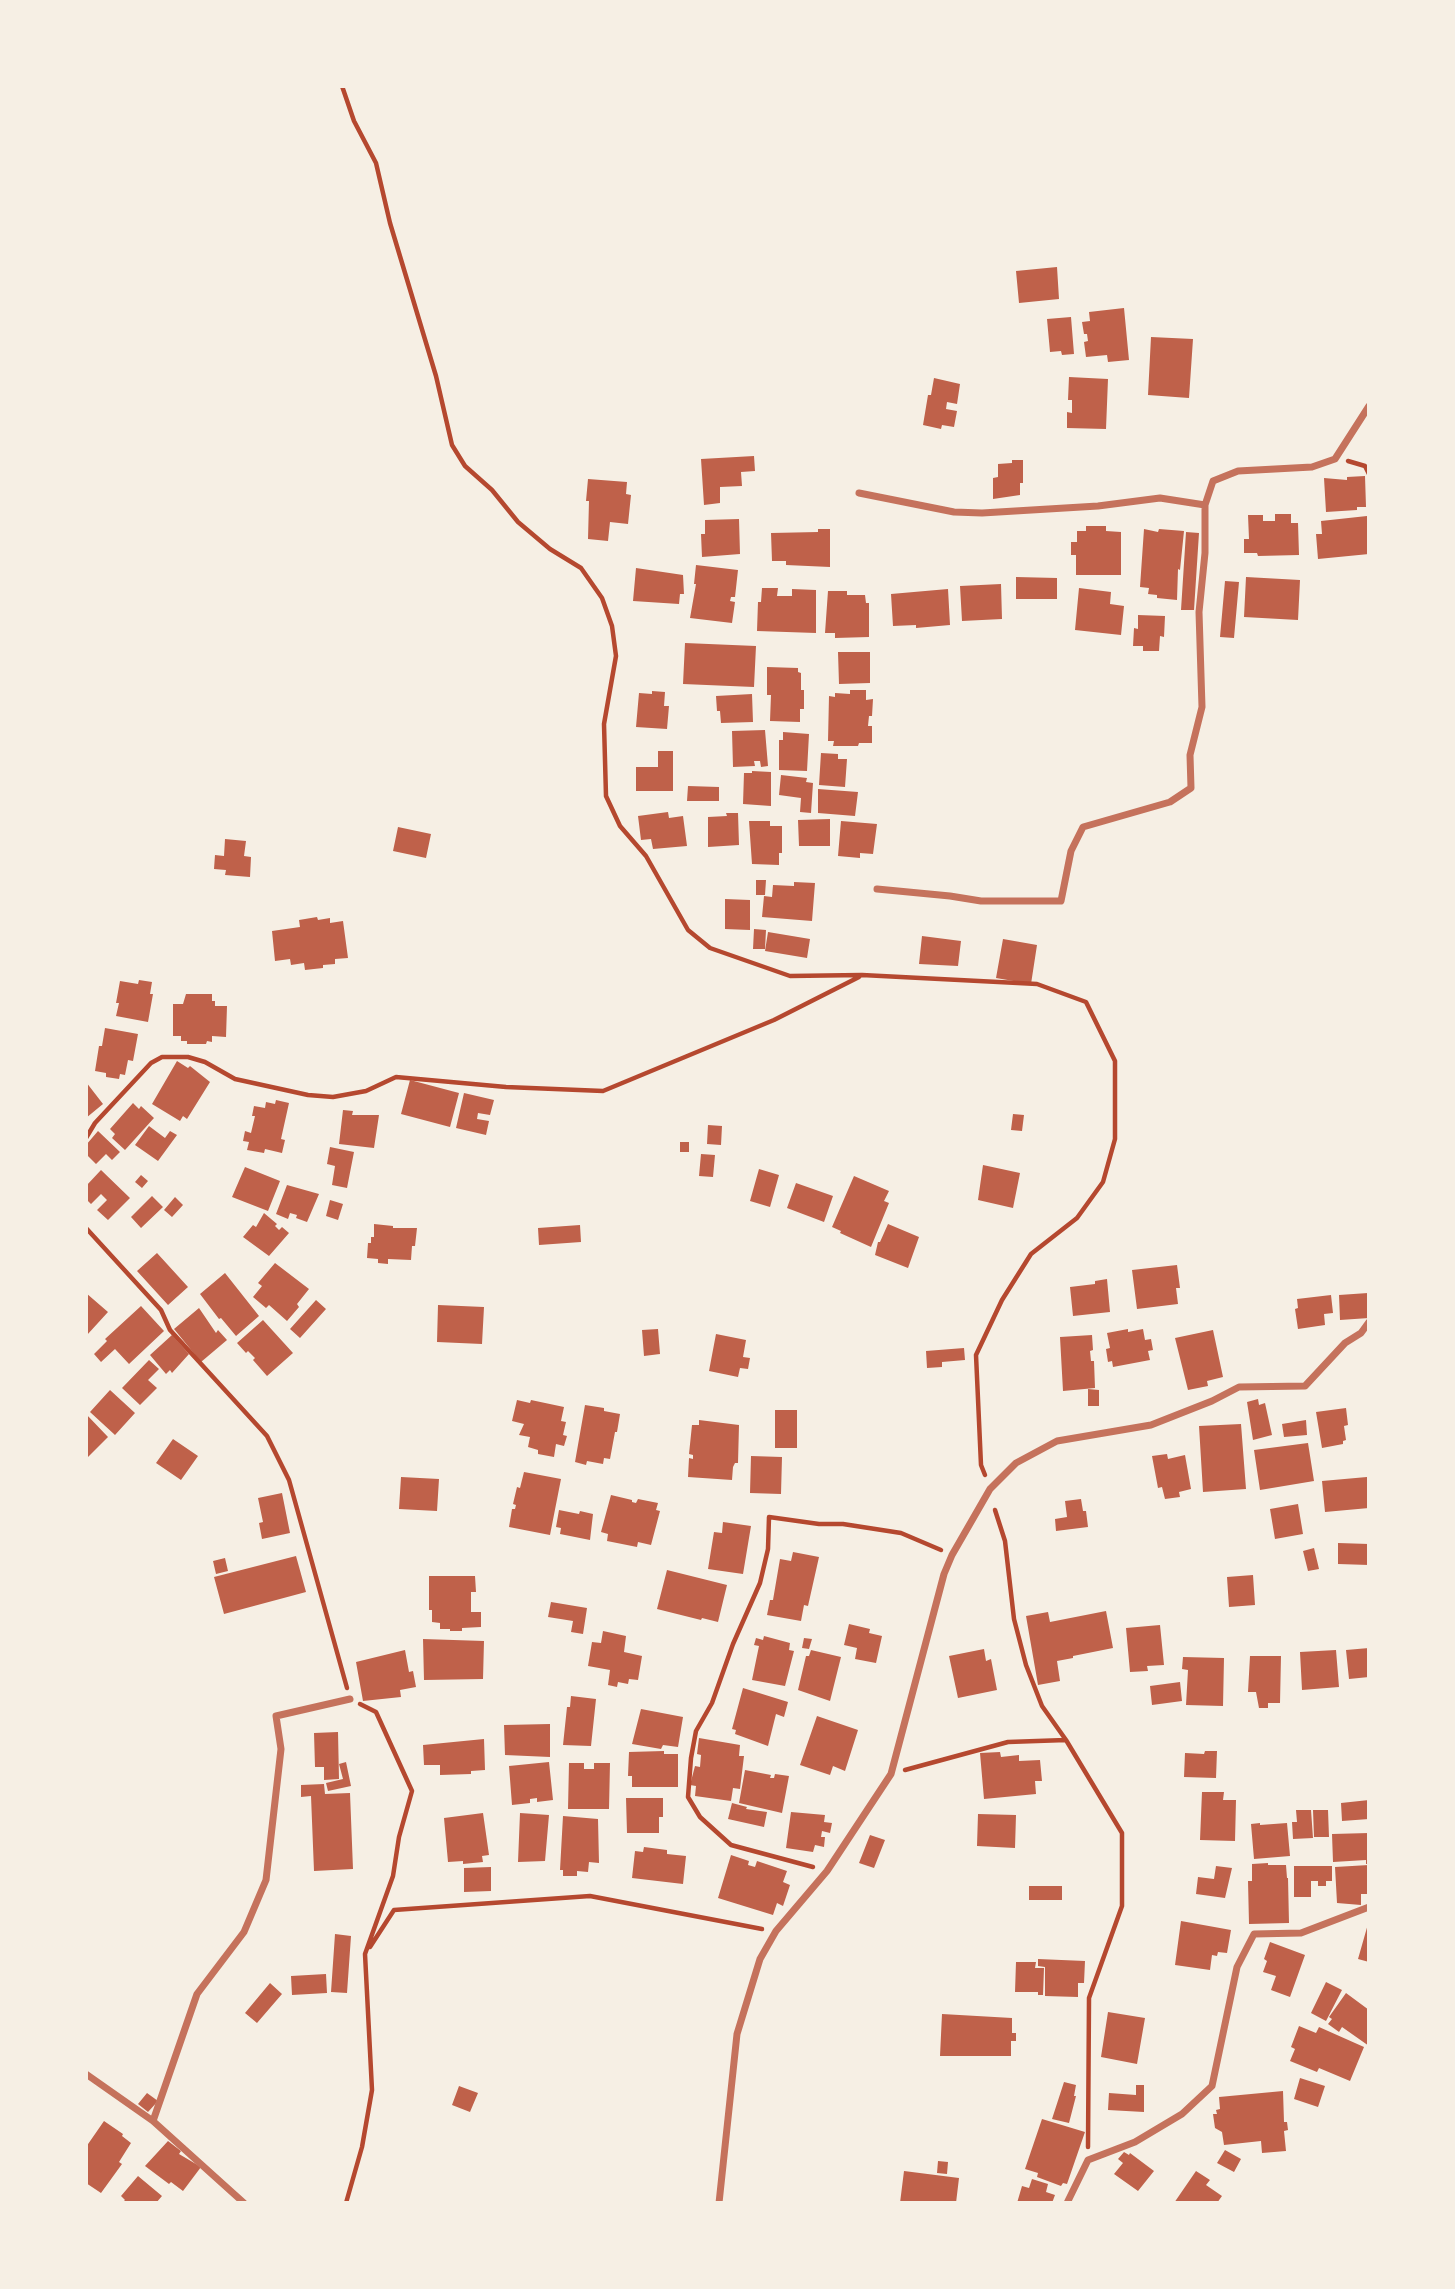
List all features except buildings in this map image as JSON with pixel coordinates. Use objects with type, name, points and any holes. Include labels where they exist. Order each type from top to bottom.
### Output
[{"type":"street","points":[[877,889],[950,895],[981,901],[1061,901],[1072,851],[1083,827],[1170,802],[1191,788],[1191,755],[1202,707],[1199,612],[1205,552],[1205,505],[1213,481],[1238,471],[1312,467],[1335,459],[1369,406]]},
{"type":"street","points":[[859,493],[954,512],[982,513],[1098,506],[1160,498],[1205,505]]},
{"type":"street","points":[[719,2203],[737,2034],[760,1959],[776,1931],[827,1871],[891,1774],[944,1574],[951,1555],[990,1489],[1016,1463],[1057,1441],[1151,1425],[1212,1401],[1239,1387],[1306,1386],[1345,1343],[1361,1333],[1369,1322]]},
{"type":"street","points":[[153,2121],[197,1994],[244,1932],[266,1880],[281,1749],[276,1716],[350,1699]]},
{"type":"street","points":[[1067,2203],[1088,2160],[1135,2142],[1182,2114],[1212,2086],[1237,1967],[1254,1934],[1301,1933],[1369,1907]]},
{"type":"street","points":[[86,2074],[153,2121],[244,2203]]},
{"type":"path","points":[[342,86],[354,121],[376,163],[390,223],[436,376],[453,445],[464,466],[492,490],[518,522],[550,549],[581,568],[602,598],[612,626],[616,656],[604,724],[606,796],[620,827],[646,856],[688,930],[710,948],[790,976],[862,975],[1037,984],[1086,1002],[1115,1061],[1115,1139],[1103,1182],[1077,1218],[1031,1254],[1002,1300],[976,1355],[981,1465],[1005,1541],[1014,1619],[1026,1665],[1042,1706],[1066,1740],[1122,1833],[1122,1906],[1089,1998],[1088,2160]]},
{"type":"path","points":[[1335,459],[1367,466],[1369,474]]},
{"type":"path","points":[[86,1138],[95,1123],[151,1063],[162,1057],[188,1057],[205,1062],[235,1079],[308,1095],[333,1097],[366,1091],[397,1077],[506,1087],[603,1091],[775,1020],[862,975]]},
{"type":"path","points":[[827,1871],[730,1845],[700,1817],[688,1797],[696,1731],[712,1703],[733,1644],[761,1583],[768,1549],[769,1517],[901,1532],[951,1555]]},
{"type":"path","points":[[891,1774],[1008,1742],[1066,1740]]},
{"type":"path","points":[[365,1954],[394,1910],[590,1896],[776,1931]]}]
